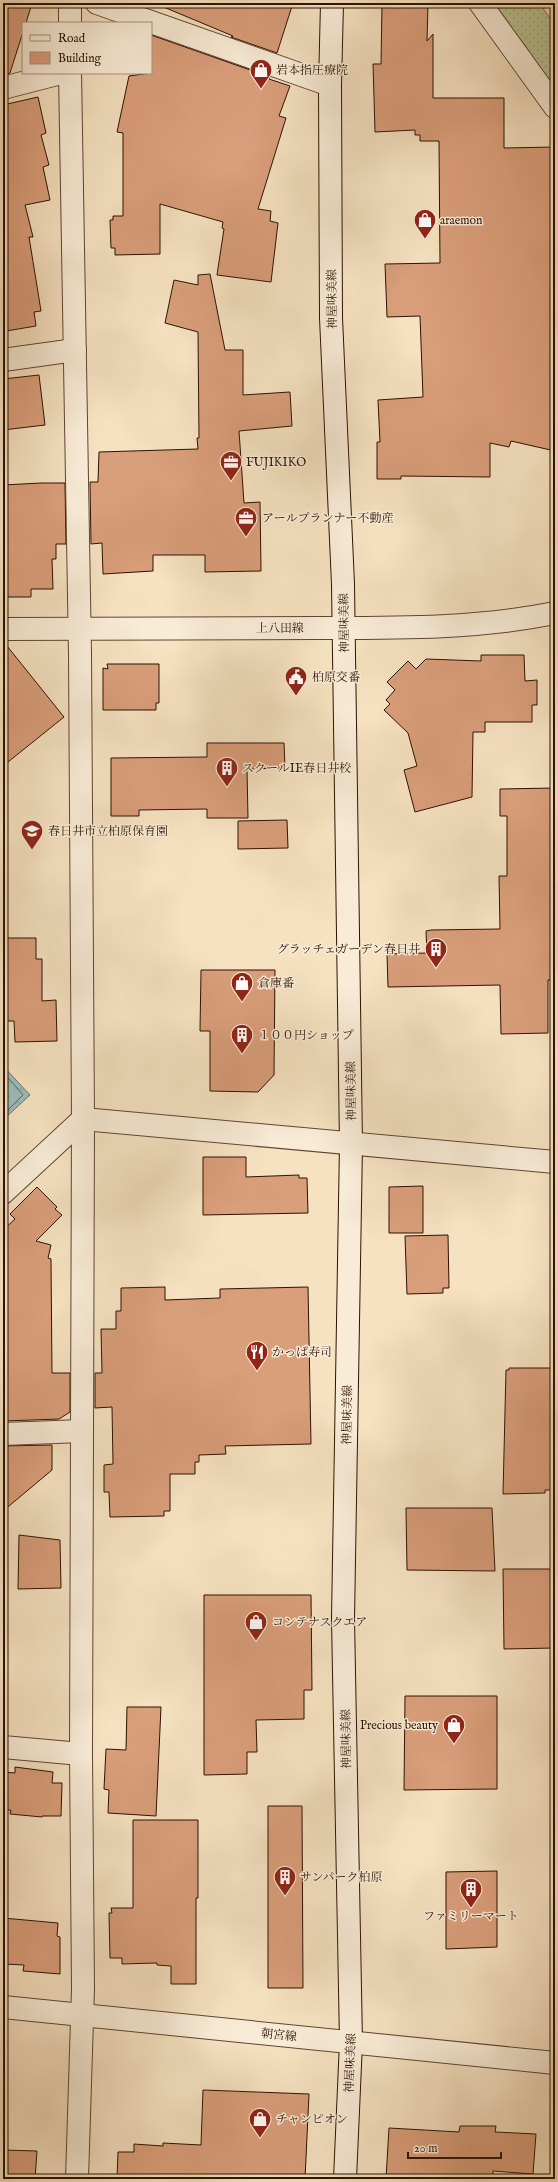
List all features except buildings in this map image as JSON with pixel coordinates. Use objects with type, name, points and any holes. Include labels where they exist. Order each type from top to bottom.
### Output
[{"type":"street","points":[[70,3],[70,22]]},
{"type":"street","points":[[97,3],[151,22]]},
{"type":"street","name":"神屋味美線","points":[[332,3],[330,85],[332,318],[344,628],[351,1144],[344,1619],[351,2042],[345,2179]]},
{"type":"street","points":[[480,3],[555,108]]},
{"type":"street","points":[[152,22],[330,85]]},
{"type":"street","points":[[3,88],[57,74]]},
{"type":"street","points":[[70,74],[79,628],[83,1119],[81,1754],[82,2015],[77,2179]]},
{"type":"street","points":[[3,360],[74,350]]},
{"type":"street","name":"上八田線","points":[[3,629],[469,626],[519,621],[555,613]]},
{"type":"street","points":[[3,1193],[83,1119],[555,1162]]},
{"type":"street","points":[[3,1434],[82,1431]]},
{"type":"street","points":[[3,1747],[81,1754]]},
{"type":"street","name":"朝宮線","points":[[3,2007],[555,2063]]},
{"type":"green space","points":[[494,3],[539,3],[555,25],[555,88]]},
{"type":"water","points":[[3,1066],[30,1095],[3,1120]]},
{"type":"place","name":"岩本指圧療院","points":[[261,90]]},
{"type":"place","name":"araemon","points":[[425,240]]},
{"type":"place","name":"FUJIKIKO","points":[[231,482]]},
{"type":"place","name":"アールプランナー不動産","points":[[246,538]]},
{"type":"place","name":"柏原交番","points":[[296,696]]},
{"type":"place","name":"スクールIE春日井校","points":[[227,788]]},
{"type":"place","name":"春日井市立柏原保育園","points":[[32,850]]},
{"type":"place","name":"グラッチェガーデン春日井","points":[[436,968]]},
{"type":"place","name":"倉庫番","points":[[242,1002]]},
{"type":"place","name":"１００円ショップ","points":[[242,1054]]},
{"type":"place","name":"かっぱ寿司","points":[[257,1372]]},
{"type":"place","name":"コンテナスクエア","points":[[256,1642]]},
{"type":"place","name":"Precious beauty","points":[[454,1744]]},
{"type":"place","name":"サンパーク柏原","points":[[285,1896]]},
{"type":"place","name":"ファミリーマート","points":[[471,1908]]},
{"type":"place","name":"チャンピオン","points":[[260,2138]]}]
